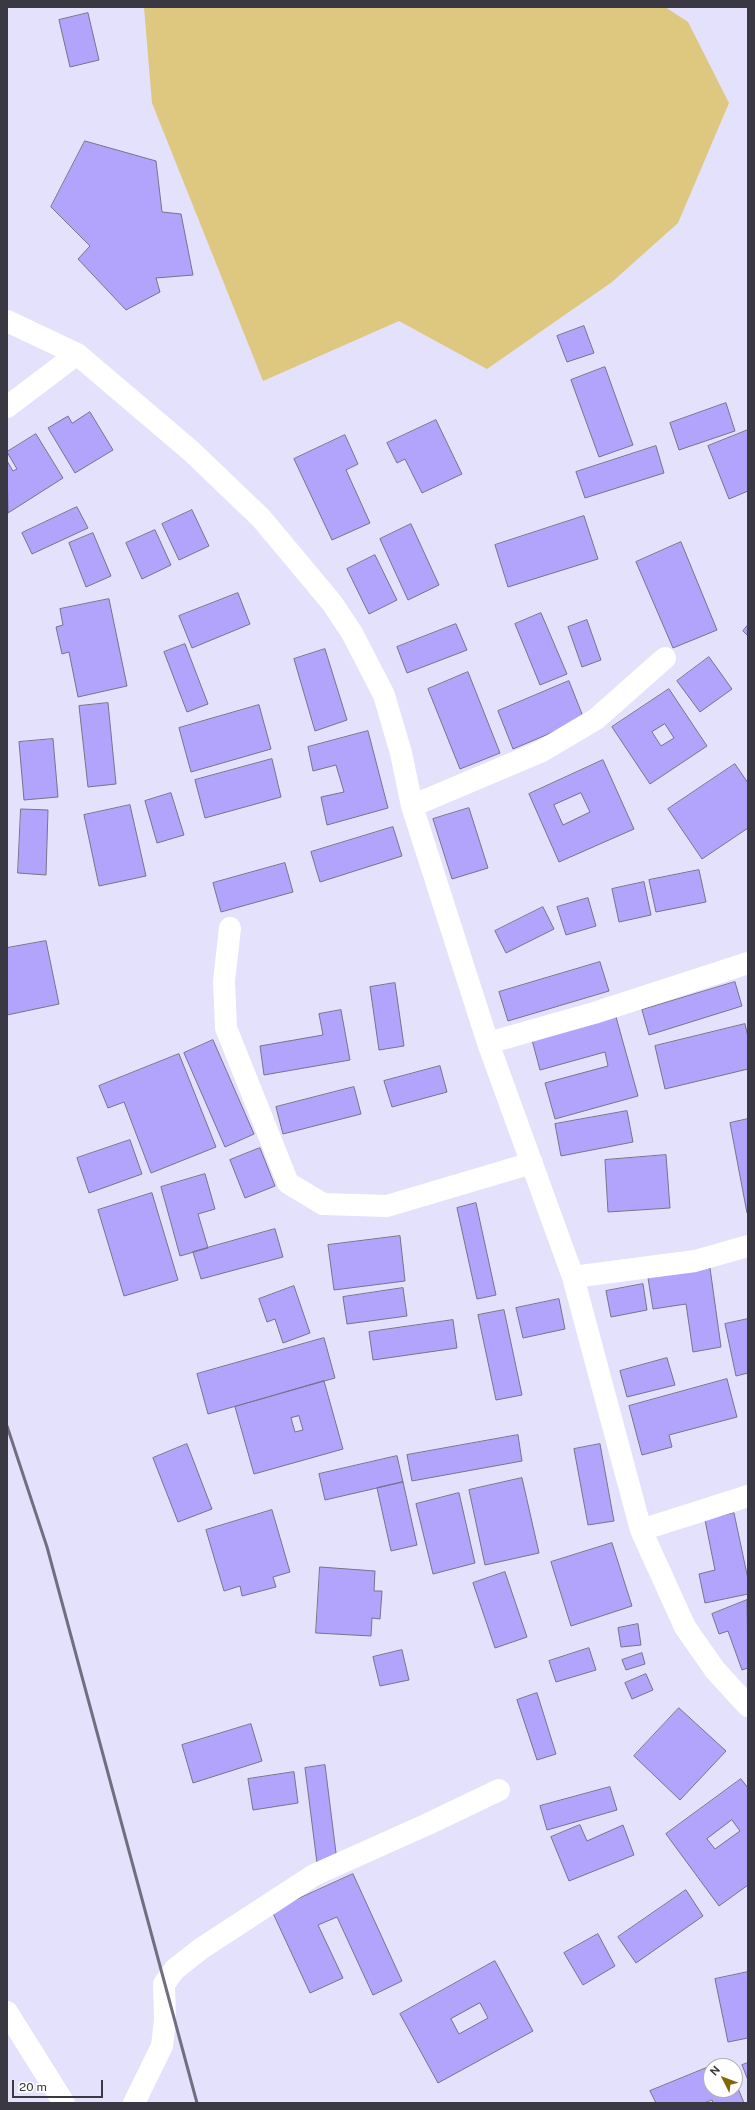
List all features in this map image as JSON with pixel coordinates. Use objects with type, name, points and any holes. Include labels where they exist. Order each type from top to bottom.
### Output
[{"type":"street","points":[[7,321],[77,354],[191,451],[261,518],[332,603],[352,633],[384,695],[401,753],[412,806],[488,1043],[573,1277],[641,1530],[685,1627],[715,1670],[748,1706]]},
{"type":"street","points":[[7,407],[77,354]]},
{"type":"street","points":[[412,806],[542,751],[589,723],[666,658]]},
{"type":"street","points":[[230,928],[224,981],[226,1028],[288,1183],[323,1204],[387,1206],[532,1164]]},
{"type":"street","points":[[488,1043],[594,1013],[748,963]]},
{"type":"street","points":[[573,1277],[695,1261],[748,1246]]},
{"type":"street","points":[[641,1530],[748,1496]]},
{"type":"street","points":[[134,2103],[162,2046],[165,2020],[164,1984],[175,1969],[202,1948],[314,1875],[428,1824],[499,1790]]},
{"type":"street","points":[[7,2012],[64,2103]]},
{"type":"shaded area","points":[[144,7],[665,7],[688,22],[729,103],[678,223],[612,282],[487,369],[399,321],[263,381],[152,103]]},
{"type":"building","points":[[88,13],[99,60],[70,67],[59,20]]},
{"type":"building","points":[[85,141],[156,161],[162,212],[181,214],[193,275],[156,278],[160,292],[126,310],[78,259],[90,246],[51,207]]},
{"type":"building","points":[[584,326],[594,353],[567,362],[557,336]]},
{"type":"building","points":[[605,367],[633,445],[599,457],[571,380]]},
{"type":"building","points":[[726,403],[735,431],[679,450],[670,423]]},
{"type":"building","points":[[90,412],[113,450],[75,473],[48,428],[68,416],[72,423]]},
{"type":"building","points":[[436,420],[462,474],[422,493],[405,459],[397,463],[387,443]]},
{"type":"building","points":[[748,430],[748,491],[729,499],[708,446]]},
{"type":"building","points":[[36,434],[63,478],[8,513],[7,461],[13,471],[17,469],[7,452]]},
{"type":"building","points":[[345,435],[358,464],[346,470],[370,523],[332,540],[294,459]]},
{"type":"building","points":[[656,446],[664,473],[585,498],[576,472]]},
{"type":"building","points":[[77,507],[88,528],[32,554],[22,533]]},
{"type":"building","points":[[192,510],[209,546],[179,560],[162,524]]},
{"type":"building","points":[[584,516],[598,559],[508,587],[495,545]]},
{"type":"building","points":[[411,524],[439,585],[408,600],[380,539]]},
{"type":"building","points":[[155,530],[171,565],[142,579],[126,543]]},
{"type":"building","points":[[93,533],[111,576],[86,587],[69,543]]},
{"type":"building","points":[[681,542],[717,630],[673,648],[636,562]]},
{"type":"building","points":[[375,555],[397,600],[369,614],[347,569]]},
{"type":"building","points":[[238,593],[250,624],[192,648],[179,616]]},
{"type":"building","points":[[109,599],[127,686],[78,697],[69,652],[62,654],[56,627],[63,625],[60,609]]},
{"type":"building","points":[[541,613],[567,674],[540,685],[515,624]]},
{"type":"building","points":[[587,620],[601,660],[582,667],[568,627]]},
{"type":"building","points":[[456,624],[467,650],[407,673],[397,647]]},
{"type":"building","points":[[748,625],[748,636],[743,631]]},
{"type":"building","points":[[185,644],[208,704],[187,712],[164,652]]},
{"type":"building","points":[[325,649],[347,720],[315,731],[294,659]]},
{"type":"building","points":[[709,657],[732,689],[700,712],[677,681]]},
{"type":"building","points":[[468,672],[500,753],[460,769],[428,689]]},
{"type":"building","points":[[569,681],[584,719],[513,749],[498,711]]},
{"type":"building","points":[[669,689],[707,746],[650,784],[612,727]],"holes":[[[665,724],[674,738],[661,746],[652,732]]]},
{"type":"building","points":[[108,703],[116,784],[88,787],[79,706]]},
{"type":"building","points":[[259,705],[271,749],[191,772],[179,728]]},
{"type":"building","points":[[368,731],[388,808],[327,825],[321,797],[344,792],[336,765],[313,771],[308,747]]},
{"type":"building","points":[[53,739],[58,797],[24,800],[19,742]]},
{"type":"building","points":[[272,759],[281,797],[205,818],[195,780]]},
{"type":"building","points":[[603,760],[634,829],[559,862],[529,794]],"holes":[[[581,793],[590,812],[563,825],[554,805]]]},
{"type":"building","points":[[735,764],[748,783],[748,828],[702,859],[668,809]]},
{"type":"building","points":[[171,793],[184,835],[157,843],[145,801]]},
{"type":"building","points":[[130,805],[146,876],[99,886],[84,815]]},
{"type":"building","points":[[469,808],[488,868],[452,879],[433,819]]},
{"type":"building","points":[[21,809],[48,810],[46,875],[18,873]]},
{"type":"building","points":[[393,827],[402,856],[320,882],[311,852]]},
{"type":"building","points":[[285,863],[293,892],[221,912],[213,883]]},
{"type":"building","points":[[699,870],[706,902],[656,912],[649,880]]},
{"type":"building","points":[[644,882],[651,915],[619,922],[612,889]]},
{"type":"building","points":[[588,898],[596,926],[566,935],[557,907]]},
{"type":"building","points":[[543,907],[554,929],[506,953],[495,931]]},
{"type":"building","points":[[46,941],[59,1004],[7,1015],[7,948]]},
{"type":"building","points":[[600,962],[609,991],[508,1021],[499,992]]},
{"type":"building","points":[[735,982],[742,1006],[649,1035],[642,1010]]},
{"type":"building","points":[[395,983],[404,1046],[379,1050],[370,987]]},
{"type":"building","points":[[341,1010],[350,1060],[264,1075],[260,1046],[323,1035],[319,1014]]},
{"type":"building","points":[[616,1017],[638,1096],[555,1119],[545,1083],[608,1066],[605,1052],[540,1070],[532,1040]]},
{"type":"building","points":[[745,1024],[748,1037],[748,1069],[665,1089],[655,1046]]},
{"type":"building","points":[[213,1040],[254,1134],[225,1147],[184,1053]]},
{"type":"building","points":[[179,1054],[216,1147],[151,1173],[124,1102],[108,1108],[99,1086]]},
{"type":"building","points":[[440,1066],[447,1092],[392,1107],[384,1081]]},
{"type":"building","points":[[354,1087],[361,1114],[283,1134],[276,1107]]},
{"type":"building","points":[[627,1111],[633,1142],[561,1156],[555,1124]]},
{"type":"building","points":[[748,1119],[748,1213],[747,1213],[730,1123]]},
{"type":"building","points":[[130,1140],[142,1174],[89,1193],[77,1158]]},
{"type":"building","points":[[260,1148],[275,1186],[245,1198],[230,1160]]},
{"type":"building","points":[[666,1155],[670,1208],[608,1212],[605,1160]]},
{"type":"building","points":[[205,1174],[215,1209],[198,1214],[208,1248],[180,1256],[161,1187]]},
{"type":"building","points":[[152,1193],[178,1280],[124,1296],[98,1210]]},
{"type":"building","points":[[476,1203],[496,1295],[477,1299],[457,1208]]},
{"type":"building","points":[[275,1229],[283,1257],[201,1279],[193,1252]]},
{"type":"building","points":[[400,1236],[405,1281],[334,1290],[328,1245]]},
{"type":"building","points":[[710,1268],[721,1347],[693,1352],[686,1304],[653,1309],[648,1278]]},
{"type":"building","points":[[643,1284],[647,1310],[611,1317],[606,1291]]},
{"type":"building","points":[[294,1286],[310,1333],[283,1343],[275,1319],[267,1322],[259,1299]]},
{"type":"building","points":[[403,1288],[407,1316],[347,1324],[343,1297]]},
{"type":"building","points":[[559,1299],[565,1329],[523,1338],[516,1308]]},
{"type":"building","points":[[504,1310],[522,1395],[496,1400],[478,1315]]},
{"type":"building","points":[[748,1319],[748,1373],[736,1376],[725,1324]]},
{"type":"building","points":[[453,1320],[457,1348],[373,1360],[369,1332]]},
{"type":"building","points":[[324,1338],[335,1378],[208,1414],[197,1374]]},
{"type":"building","points":[[667,1358],[675,1385],[627,1397],[620,1371]]},
{"type":"building","points":[[727,1379],[737,1417],[669,1435],[672,1447],[642,1455],[629,1406]]},
{"type":"building","points":[[324,1381],[343,1449],[254,1474],[235,1407]],"holes":[[[299,1416],[303,1430],[295,1432],[291,1418]]]},
{"type":"building","points":[[518,1435],[522,1461],[412,1481],[407,1455]]},
{"type":"building","points":[[187,1444],[212,1509],[178,1522],[153,1458]]},
{"type":"building","points":[[600,1444],[614,1521],[588,1525],[574,1449]]},
{"type":"building","points":[[397,1456],[403,1482],[325,1500],[319,1474]]},
{"type":"building","points":[[522,1478],[539,1553],[485,1565],[469,1490]]},
{"type":"building","points":[[403,1482],[417,1545],[391,1551],[377,1488]]},
{"type":"building","points":[[459,1493],[475,1563],[433,1574],[416,1504]]},
{"type":"building","points":[[272,1510],[290,1572],[273,1577],[276,1587],[242,1596],[240,1586],[224,1591],[206,1530]]},
{"type":"building","points":[[734,1513],[748,1579],[748,1594],[705,1603],[699,1574],[715,1570],[705,1520]]},
{"type":"building","points":[[612,1543],[632,1606],[571,1626],[551,1562]]},
{"type":"building","points":[[320,1567],[375,1571],[374,1591],[382,1591],[380,1619],[372,1618],[371,1636],[316,1633]]},
{"type":"building","points":[[505,1572],[527,1637],[495,1648],[473,1583]]},
{"type":"building","points":[[747,1600],[748,1668],[742,1670],[728,1631],[719,1634],[712,1614]]},
{"type":"building","points":[[638,1624],[641,1645],[621,1647],[618,1628]]},
{"type":"building","points":[[589,1648],[596,1670],[556,1682],[549,1661]]},
{"type":"building","points":[[402,1650],[409,1680],[380,1686],[373,1657]]},
{"type":"building","points":[[642,1653],[645,1664],[626,1670],[622,1660]]},
{"type":"building","points":[[646,1674],[653,1690],[632,1699],[625,1683]]},
{"type":"building","points":[[537,1693],[556,1754],[537,1760],[517,1700]]},
{"type":"building","points":[[679,1708],[726,1751],[680,1800],[634,1756]]},
{"type":"building","points":[[251,1724],[262,1761],[193,1783],[182,1745]]},
{"type":"building","points":[[325,1765],[337,1861],[317,1863],[305,1768]]},
{"type":"building","points":[[294,1772],[298,1803],[253,1810],[248,1779]]},
{"type":"building","points":[[741,1779],[748,1788],[748,1885],[719,1906],[666,1834]],"holes":[[[732,1820],[740,1831],[715,1849],[707,1839]]]},
{"type":"building","points":[[610,1787],[617,1810],[547,1830],[540,1806]]},
{"type":"building","points":[[580,1825],[587,1841],[623,1825],[634,1855],[569,1881],[551,1837]]},
{"type":"building","points":[[353,1874],[402,1981],[373,1995],[337,1917],[318,1925],[343,1978],[310,1993],[272,1911]]},
{"type":"building","points":[[686,1890],[703,1916],[636,1963],[618,1937]]},
{"type":"building","points":[[598,1934],[615,1966],[583,1985],[564,1953]]},
{"type":"building","points":[[495,1961],[533,2031],[438,2083],[400,2014]],"holes":[[[480,2003],[488,2018],[459,2034],[451,2019]]]},
{"type":"building","points":[[748,1972],[748,2038],[728,2042],[715,1979]]},
{"type":"building","points":[[748,2063],[748,2080],[743,2068],[743,2065]]},
{"type":"building","points":[[703,2069],[703,2098],[742,2098],[744,2103],[713,2103],[712,2100],[704,2103],[656,2103],[650,2091]]},
{"type":"railway","points":[[7,1426],[47,1547],[197,2103]]}]
